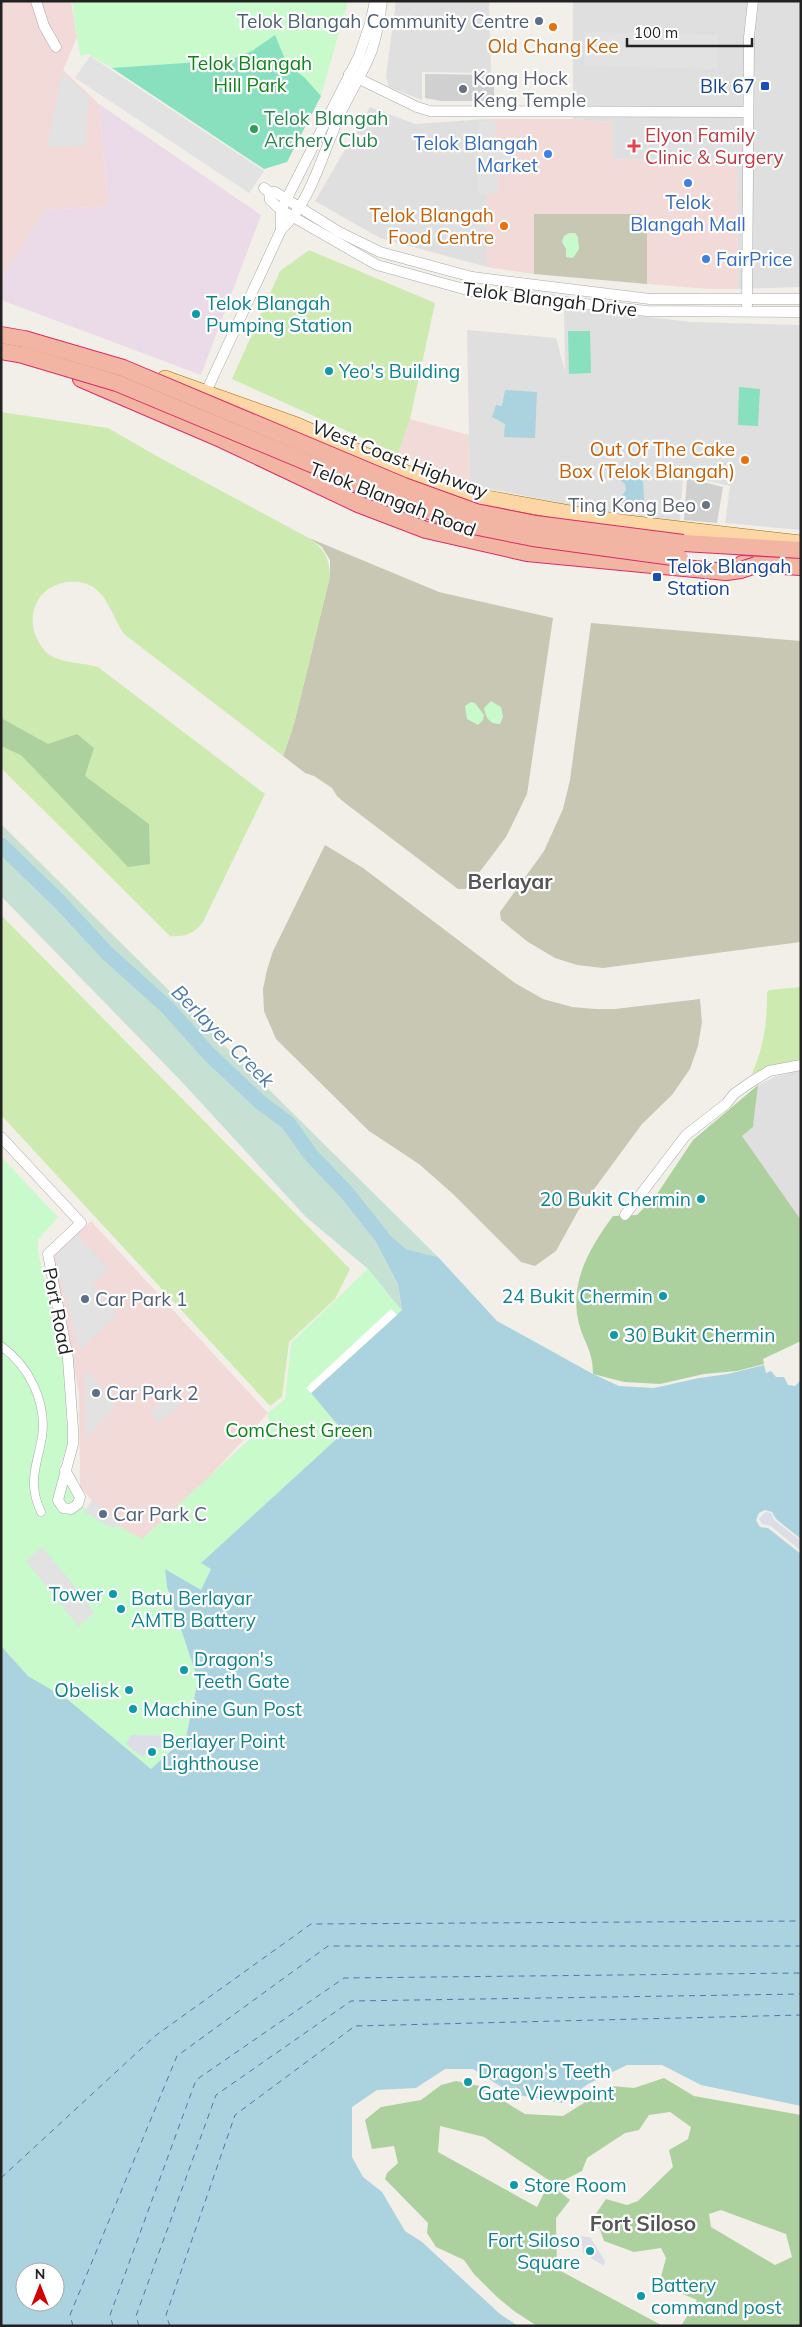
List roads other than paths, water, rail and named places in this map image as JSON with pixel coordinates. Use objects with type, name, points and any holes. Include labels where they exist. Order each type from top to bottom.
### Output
[{"type":"highway","name":"West Coast Highway","points":[[1,335],[24,339],[123,368],[404,486],[476,512],[536,524],[673,542],[801,550]]},
{"type":"highway","name":"West Coast Highway","points":[[1,352],[23,356],[117,383],[400,501],[473,526],[533,538],[614,550],[756,565],[801,567]]},
{"type":"highway","points":[[81,379],[258,457],[358,504],[426,530],[482,544],[572,559],[726,572],[756,565]]},
{"type":"main road","name":"Telok Blangah Road","points":[[1,327],[16,330],[206,392],[297,425],[407,473],[476,496],[620,522],[801,543]]},
{"type":"main road","name":"Telok Blangah Road","points":[[1,358],[81,379],[470,530],[572,551],[720,569],[801,573]]},
{"type":"main road","points":[[350,484],[360,464],[359,453]]},
{"type":"street","points":[[36,1],[44,26],[56,47]]},
{"type":"street","points":[[280,230],[293,219],[300,207],[339,116],[354,76],[375,1]]},
{"type":"street","points":[[206,392],[280,230],[281,210],[375,37],[382,1]]},
{"type":"street","points":[[747,312],[749,38],[753,1]]},
{"type":"street","points":[[354,76],[430,111],[748,112]]},
{"type":"street","name":"Telok Blangah Drive","points":[[801,299],[650,299],[472,277],[380,252],[339,232],[276,192],[266,190],[270,200],[293,219],[377,264],[471,291],[647,311],[801,312]]},
{"type":"street","points":[[625,1215],[686,1135],[726,1104],[734,1094],[750,1082],[769,1071],[801,1064]]},
{"type":"street","name":"Port Road","points":[[1,1137],[81,1223],[48,1254],[68,1359],[73,1444],[59,1494]]},
{"type":"street","points":[[1,1346],[16,1357],[31,1378],[41,1402],[42,1434],[32,1482],[34,1497],[41,1512]]},
{"type":"street","points":[[65,1470],[80,1500],[71,1509],[61,1506],[58,1500],[59,1494],[66,1488],[74,1489]]},
{"type":"water","points":[[505,390],[537,392],[535,438],[504,437],[505,424],[492,417],[496,405],[502,406]]},
{"type":"water","points":[[618,467],[627,468],[634,478],[643,480],[644,500],[637,503],[620,503],[620,498],[626,490],[625,484],[615,476]]},
{"type":"water","points":[[373,1220],[406,1249],[438,1257],[497,1321],[593,1374],[619,1386],[654,1388],[764,1365],[766,1373],[771,1371],[776,1377],[784,1377],[788,1385],[795,1386],[801,1380],[801,1539],[776,1519],[772,1512],[765,1510],[759,1513],[756,1520],[760,1527],[768,1528],[801,1554],[801,2106],[701,2085],[662,2065],[627,2065],[588,2084],[562,2103],[513,2094],[473,2069],[445,2069],[416,2088],[377,2090],[352,2107],[352,2157],[363,2177],[382,2192],[405,2231],[422,2242],[500,2314],[518,2326],[1,2326],[1,1646],[28,1676],[67,1699],[151,1769],[186,1737],[198,1680],[167,1587],[165,1569],[201,1590],[211,1569],[201,1563],[342,1434],[342,1430],[311,1393],[402,1310],[398,1285],[367,1225]]},
{"type":"waterway","name":"Berlayer Creek","points":[[1,845],[60,902],[107,953],[168,1008],[209,1054],[260,1102],[288,1123],[311,1155],[347,1193],[382,1237]]},
{"type":"place","name":"Telok Blangah Community Centre","points":[[539,21]]},
{"type":"place","name":"Old Chang Kee","points":[[553,27]]},
{"type":"place","name":"Blk 67","points":[[765,86]]},
{"type":"place","name":"Kong Hock Keng Temple","points":[[463,89]]},
{"type":"place","name":"Telok Blangah Archery Club","points":[[254,129]]},
{"type":"place","name":"Elyon Family Clinic & Surgery","points":[[634,146]]},
{"type":"place","name":"Telok Blangah Market","points":[[548,154]]},
{"type":"place","name":"Telok Blangah Mall","points":[[688,183]]},
{"type":"place","name":"Telok Blangah Food Centre","points":[[504,226]]},
{"type":"place","name":"FairPrice","points":[[706,259]]},
{"type":"place","name":"Telok Blangah Pumping Station","points":[[196,314]]},
{"type":"place","name":"Yeo's Building","points":[[329,371]]},
{"type":"place","name":"Out Of The Cake Box (Telok Blangah)","points":[[745,460]]},
{"type":"place","name":"Ting Kong Beo","points":[[706,505]]},
{"type":"place","name":"Telok Blangah Station","points":[[657,577]]},
{"type":"place","name":"20 Bukit Chermin","points":[[701,1199]]},
{"type":"place","name":"24 Bukit Chermin","points":[[663,1296]]},
{"type":"place","name":"Car Park 1","points":[[85,1299]]},
{"type":"place","name":"30 Bukit Chermin","points":[[614,1335]]},
{"type":"place","name":"Car Park 2","points":[[96,1393]]},
{"type":"place","name":"Car Park C","points":[[103,1514]]},
{"type":"place","name":"Tower","points":[[113,1594]]},
{"type":"place","name":"Batu Berlayar AMTB Battery","points":[[121,1609]]},
{"type":"place","name":"Dragon's Teeth Gate","points":[[184,1670]]},
{"type":"place","name":"Obelisk","points":[[129,1690]]},
{"type":"place","name":"Machine Gun Post","points":[[133,1709]]},
{"type":"place","name":"Berlayer Point Lighthouse","points":[[152,1752]]},
{"type":"place","name":"Dragon's Teeth Gate Viewpoint","points":[[468,2082]]},
{"type":"place","name":"Store Room","points":[[514,2185]]},
{"type":"place","name":"Fort Siloso Square","points":[[590,2251]]},
{"type":"place","name":"Battery command post","points":[[641,2296]]},
{"type":"district","name":"Berlayar","points":[[510,882]]},
{"type":"district","name":"Fort Siloso","points":[[643,2224]]},
{"type":"park label","name":"Telok Blangah Hill Park","points":[[250,74]]},
{"type":"park label","name":"ComChest Green","points":[[299,1430]]}]
